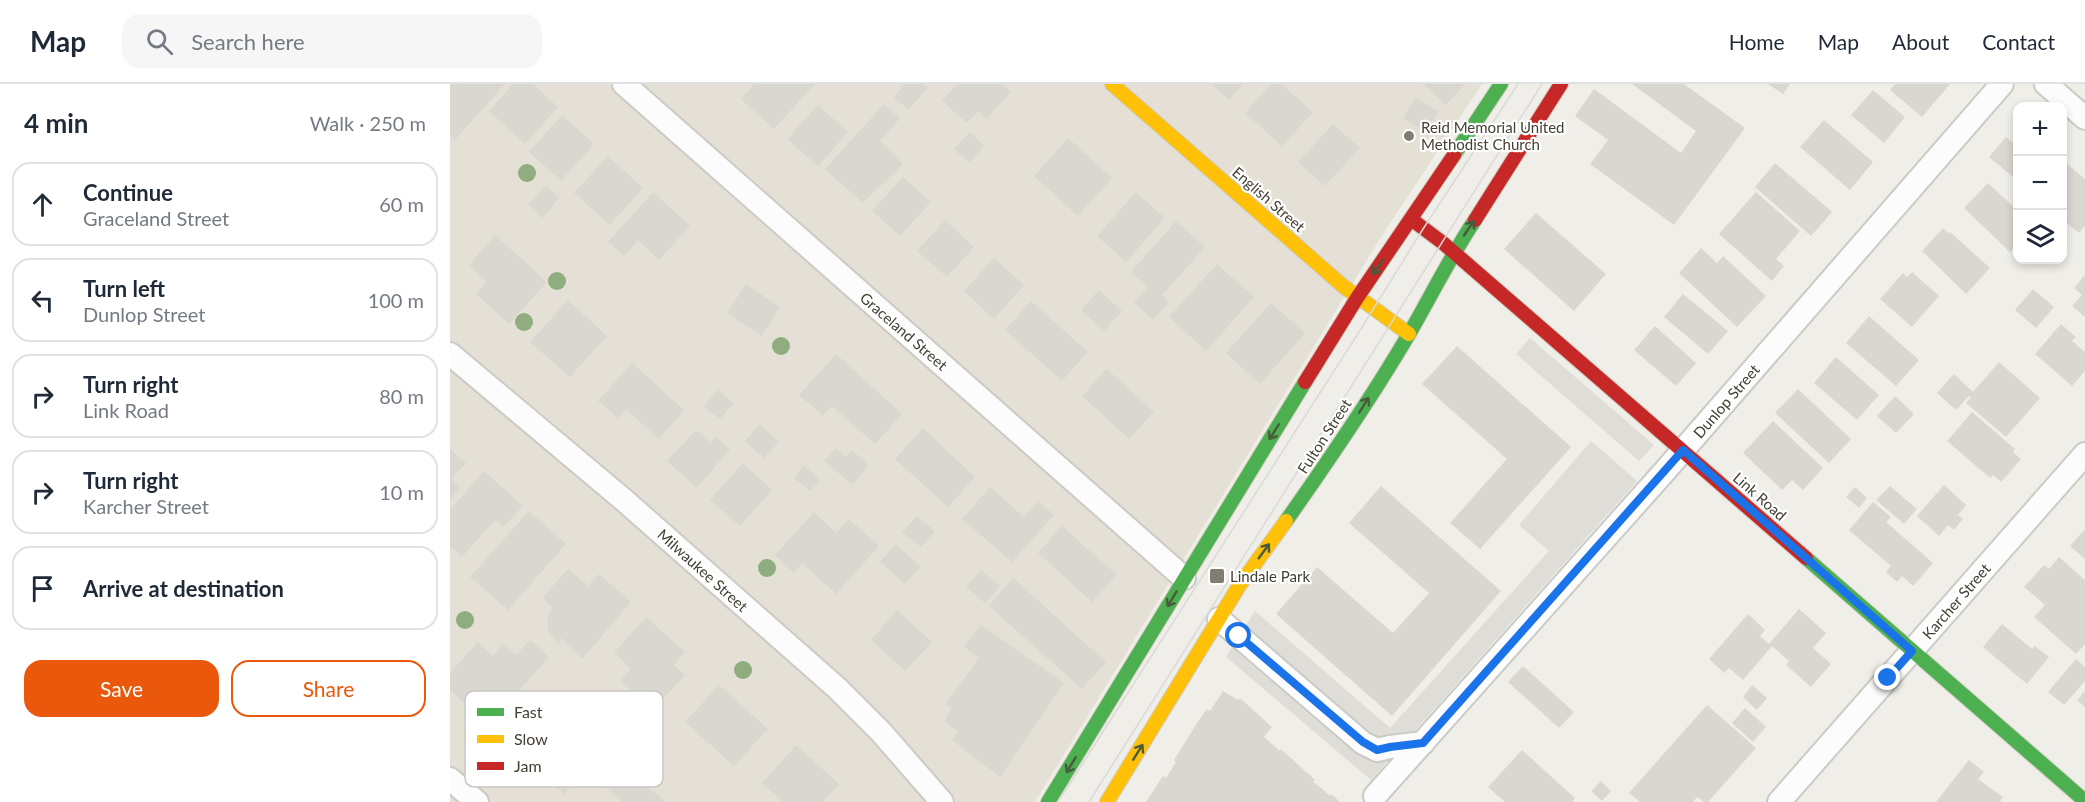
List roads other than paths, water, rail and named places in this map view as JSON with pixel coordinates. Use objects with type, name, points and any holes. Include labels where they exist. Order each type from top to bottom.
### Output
[{"type":"main road","name":"English Street","points":[[1112,84],[1357,298],[1409,334]]},
{"type":"main road","points":[[1048,802],[1357,298],[1501,84]]},
{"type":"main road","name":"Fulton Street","points":[[1107,802],[1239,586],[1333,455],[1409,334],[1453,253],[1561,84]]},
{"type":"main road","name":"Link Road","points":[[1411,219],[1683,450],[2085,801]]},
{"type":"street","name":"Graceland Street","points":[[624,84],[1184,578]]},
{"type":"street","name":"Dunlop Street","points":[[1375,796],[1683,450],[2002,84]]},
{"type":"street","points":[[2046,84],[2085,118]]},
{"type":"street","name":"Milwaukee Street","points":[[450,354],[625,501],[837,688],[881,732],[942,802]]},
{"type":"street","name":"Karcher Street","points":[[1779,802],[2085,454]]},
{"type":"street","points":[[1219,619],[1363,742],[1377,750],[1423,743]]},
{"type":"street","points":[[450,778],[477,802]]},
{"type":"tram line","points":[[1058,802],[1518,84]]},
{"type":"tram line","points":[[1089,802],[1542,84]]},
{"type":"place","name":"Reid Memorial United Methodist Church","points":[[1409,136]]},
{"type":"place","name":"Lindale Park","points":[[1217,576]]}]
